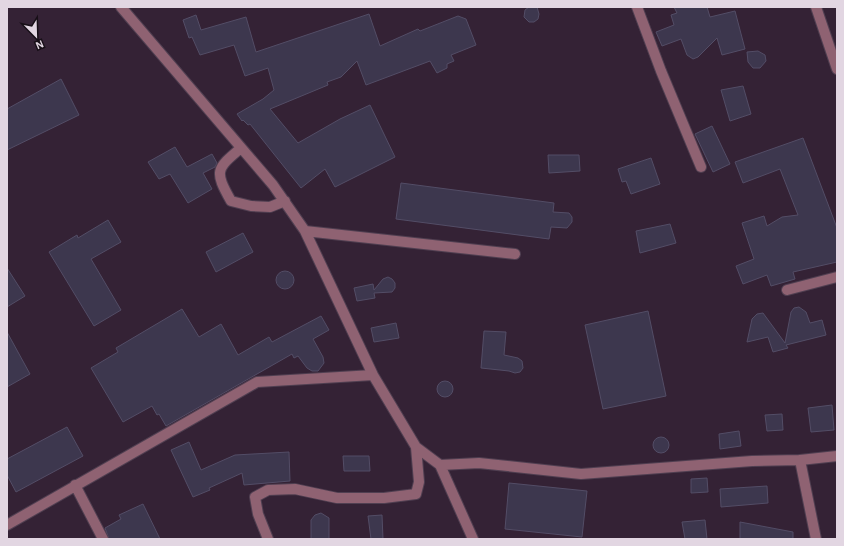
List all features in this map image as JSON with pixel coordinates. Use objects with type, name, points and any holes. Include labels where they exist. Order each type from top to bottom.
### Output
[{"type":"street","points":[[121,7],[273,185],[305,230],[373,375],[416,447],[440,465],[473,539]]},
{"type":"street","points":[[637,7],[661,71],[701,167]]},
{"type":"street","points":[[816,7],[837,68]]},
{"type":"street","points":[[242,148],[226,161],[219,174],[222,185],[231,201],[251,206],[270,206],[285,201]]},
{"type":"street","points":[[305,230],[515,254]]},
{"type":"street","points":[[787,290],[837,277]]},
{"type":"street","points":[[7,525],[257,382],[373,375]]},
{"type":"street","points":[[268,539],[258,514],[255,496],[268,490],[295,489],[337,498],[384,498],[416,494],[418,482],[416,447]]},
{"type":"street","points":[[440,465],[479,463],[581,474],[728,463],[800,460],[837,456]]},
{"type":"street","points":[[800,460],[816,539]]},
{"type":"street","points":[[75,485],[103,539]]},
{"type":"building","points":[[529,7],[537,7],[539,14],[538,19],[534,22],[529,22],[524,17],[525,10]]},
{"type":"building","points":[[674,7],[707,7],[710,17],[735,11],[745,49],[722,55],[717,38],[698,57],[693,59],[687,55],[681,39],[662,46],[656,32],[674,25],[671,15],[677,13]]},
{"type":"building","points":[[369,14],[380,46],[418,29],[420,31],[458,16],[466,19],[476,45],[451,55],[454,61],[447,64],[447,68],[437,73],[430,61],[366,85],[357,61],[341,77],[327,82],[328,85],[270,109],[298,143],[340,119],[370,105],[395,157],[335,187],[325,169],[301,188],[250,124],[248,125],[243,120],[242,121],[237,114],[263,99],[274,90],[268,68],[245,76],[234,45],[200,55],[192,37],[189,38],[183,20],[196,15],[201,30],[246,17],[256,52]]},
{"type":"building","points":[[758,51],[765,55],[766,61],[760,68],[753,68],[748,62],[747,52]]},
{"type":"building","points":[[61,79],[79,115],[7,150],[7,109]]},
{"type":"building","points":[[743,86],[751,114],[730,121],[721,90]]},
{"type":"building","points":[[712,126],[730,164],[713,172],[695,134]]},
{"type":"building","points":[[803,138],[837,228],[837,262],[793,272],[795,279],[771,286],[767,275],[743,284],[736,266],[754,259],[742,223],[764,216],[767,226],[782,217],[798,215],[780,169],[743,183],[735,162]]},
{"type":"building","points":[[175,147],[187,167],[212,154],[217,163],[215,167],[203,173],[212,189],[188,203],[170,174],[159,179],[148,162]]},
{"type":"building","points":[[548,155],[579,155],[580,171],[549,173]]},
{"type":"building","points":[[651,158],[660,184],[631,194],[626,181],[622,182],[618,169]]},
{"type":"building","points":[[401,183],[554,203],[553,212],[569,213],[572,217],[572,222],[567,228],[551,227],[549,239],[396,219]]},
{"type":"building","points":[[108,220],[121,242],[91,259],[121,310],[94,326],[49,252],[77,235],[78,238]]},
{"type":"building","points":[[670,224],[676,243],[640,253],[636,231]]},
{"type":"building","points":[[243,233],[253,252],[216,272],[206,252]]},
{"type":"building","points":[[7,268],[25,296],[7,307]]},
{"type":"building","points":[[281,271],[289,271],[294,276],[292,287],[289,289],[281,289],[276,284],[276,276]]},
{"type":"building","points":[[388,277],[395,283],[395,288],[392,292],[374,293],[375,298],[357,301],[354,288],[373,284],[374,290],[383,279]]},
{"type":"building","points":[[799,307],[806,312],[810,323],[822,320],[826,335],[786,345],[788,348],[773,352],[768,337],[747,342],[752,319],[757,314],[763,313],[785,343],[791,312],[794,308]]},
{"type":"building","points":[[182,309],[199,337],[221,324],[238,355],[269,337],[272,342],[321,316],[329,330],[313,339],[323,357],[324,363],[318,371],[312,371],[307,368],[298,356],[294,358],[292,354],[166,426],[152,406],[123,422],[91,368],[118,352],[116,348]]},
{"type":"building","points":[[648,311],[666,396],[603,409],[585,325]]},
{"type":"building","points":[[396,323],[399,338],[374,342],[371,328]]},
{"type":"building","points":[[484,331],[506,332],[504,355],[518,358],[522,361],[523,368],[520,372],[515,373],[481,368]]},
{"type":"building","points":[[7,332],[30,374],[7,387]]},
{"type":"building","points":[[445,381],[451,383],[453,389],[451,395],[445,397],[439,395],[437,389],[439,383]]},
{"type":"building","points":[[832,405],[834,430],[811,432],[808,408]]},
{"type":"building","points":[[782,414],[783,430],[767,431],[765,415]]},
{"type":"building","points":[[67,427],[83,456],[16,492],[7,475],[7,459]]},
{"type":"building","points":[[739,431],[741,446],[720,449],[719,434]]},
{"type":"building","points":[[661,437],[667,439],[669,445],[667,451],[661,453],[655,451],[653,445],[655,439]]},
{"type":"building","points":[[189,442],[201,470],[235,455],[289,452],[290,481],[244,485],[242,473],[193,497],[171,450]]},
{"type":"building","points":[[343,456],[369,456],[370,471],[344,471]]},
{"type":"building","points":[[707,478],[708,492],[691,493],[691,479]]},
{"type":"building","points":[[509,483],[587,491],[582,537],[505,529]]},
{"type":"building","points":[[767,486],[768,503],[721,507],[720,489]]},
{"type":"building","points":[[143,504],[160,539],[109,539],[105,528],[121,519],[119,515]]},
{"type":"building","points":[[321,513],[329,518],[329,539],[311,539],[311,520],[315,515]]},
{"type":"building","points":[[382,515],[383,539],[371,539],[368,516]]},
{"type":"building","points":[[705,520],[707,539],[685,539],[682,522]]},
{"type":"building","points":[[740,522],[793,532],[793,539],[740,539]]}]
